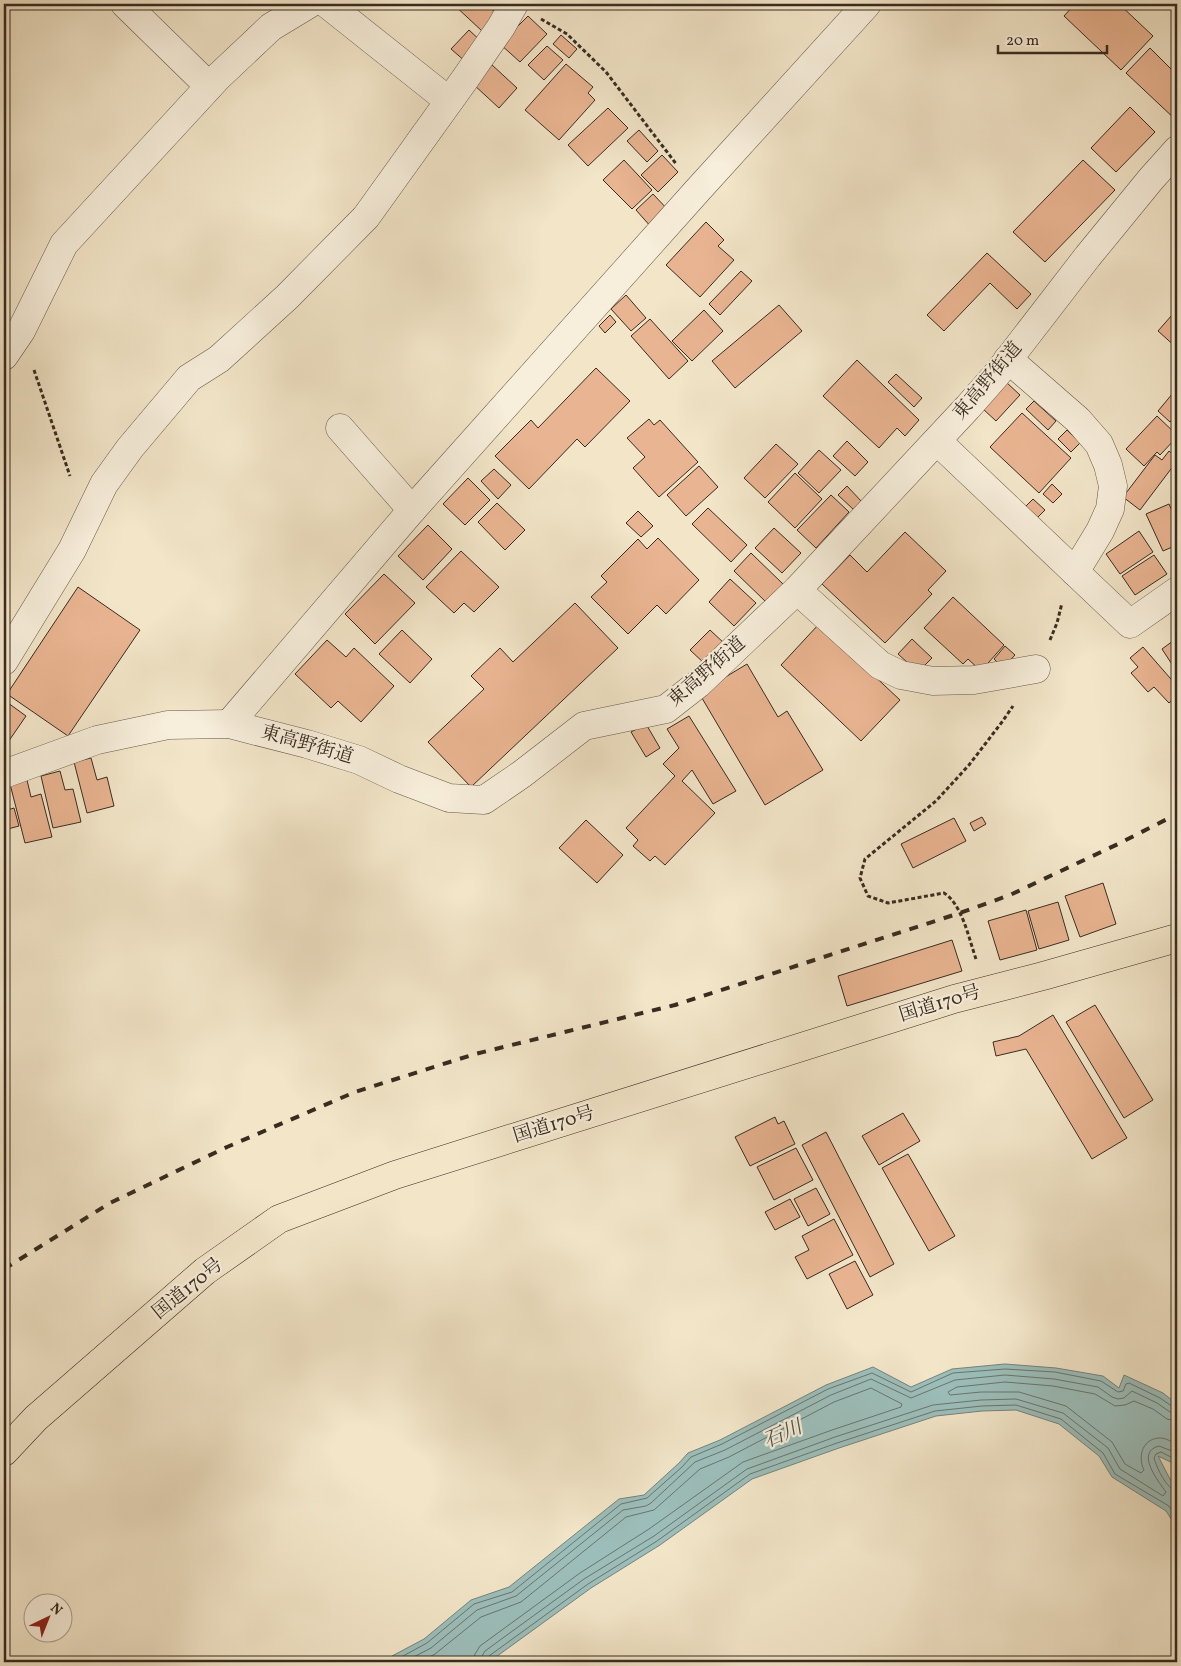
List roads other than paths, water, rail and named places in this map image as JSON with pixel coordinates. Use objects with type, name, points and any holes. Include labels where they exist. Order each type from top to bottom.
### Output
[{"type":"highway","name":"国道170号","points":[[4,1452],[36,1418],[205,1271],[279,1219],[396,1175],[935,1005],[1177,938]]},
{"type":"street","points":[[125,4],[209,86]]},
{"type":"street","points":[[4,356],[21,331],[64,244],[209,86],[271,27],[308,4]]},
{"type":"street","points":[[328,4],[449,101]]},
{"type":"street","points":[[4,661],[72,550],[104,484],[130,448],[189,378],[220,359],[287,297],[366,217],[501,27],[514,4]]},
{"type":"street","points":[[229,724],[412,510],[867,4]]},
{"type":"street","name":"東高野街道","points":[[4,774],[97,740],[168,725],[229,724],[307,744],[359,760],[399,779],[449,798],[484,800],[522,774],[584,726],[666,708],[698,684],[798,590],[937,441],[997,374],[1134,200],[1177,150]]},
{"type":"street","points":[[1008,359],[1078,420],[1099,444],[1108,465],[1113,486],[1110,509],[1100,531],[1075,572]]},
{"type":"street","points":[[340,428],[412,510]]},
{"type":"street","points":[[937,441],[1130,624],[1177,591]]},
{"type":"street","points":[[798,590],[880,664],[901,676],[933,681],[974,680],[1036,669]]},
{"type":"water","name":"石川","points":[[1005,1364],[1056,1368],[1103,1376],[1119,1388],[1124,1375],[1163,1393],[1177,1404],[1177,1465],[1158,1456],[1177,1488],[1177,1528],[1166,1511],[1112,1477],[1099,1456],[1059,1424],[1016,1410],[982,1411],[936,1416],[752,1479],[660,1545],[591,1588],[489,1662],[385,1662],[392,1656],[424,1639],[471,1600],[509,1587],[619,1499],[644,1495],[688,1453],[720,1440],[826,1385],[873,1367],[911,1387],[952,1369]]},
{"type":"railway","points":[[4,1269],[110,1203],[227,1147],[355,1092],[475,1054],[675,1005],[960,913],[1010,895],[1177,814]]}]
